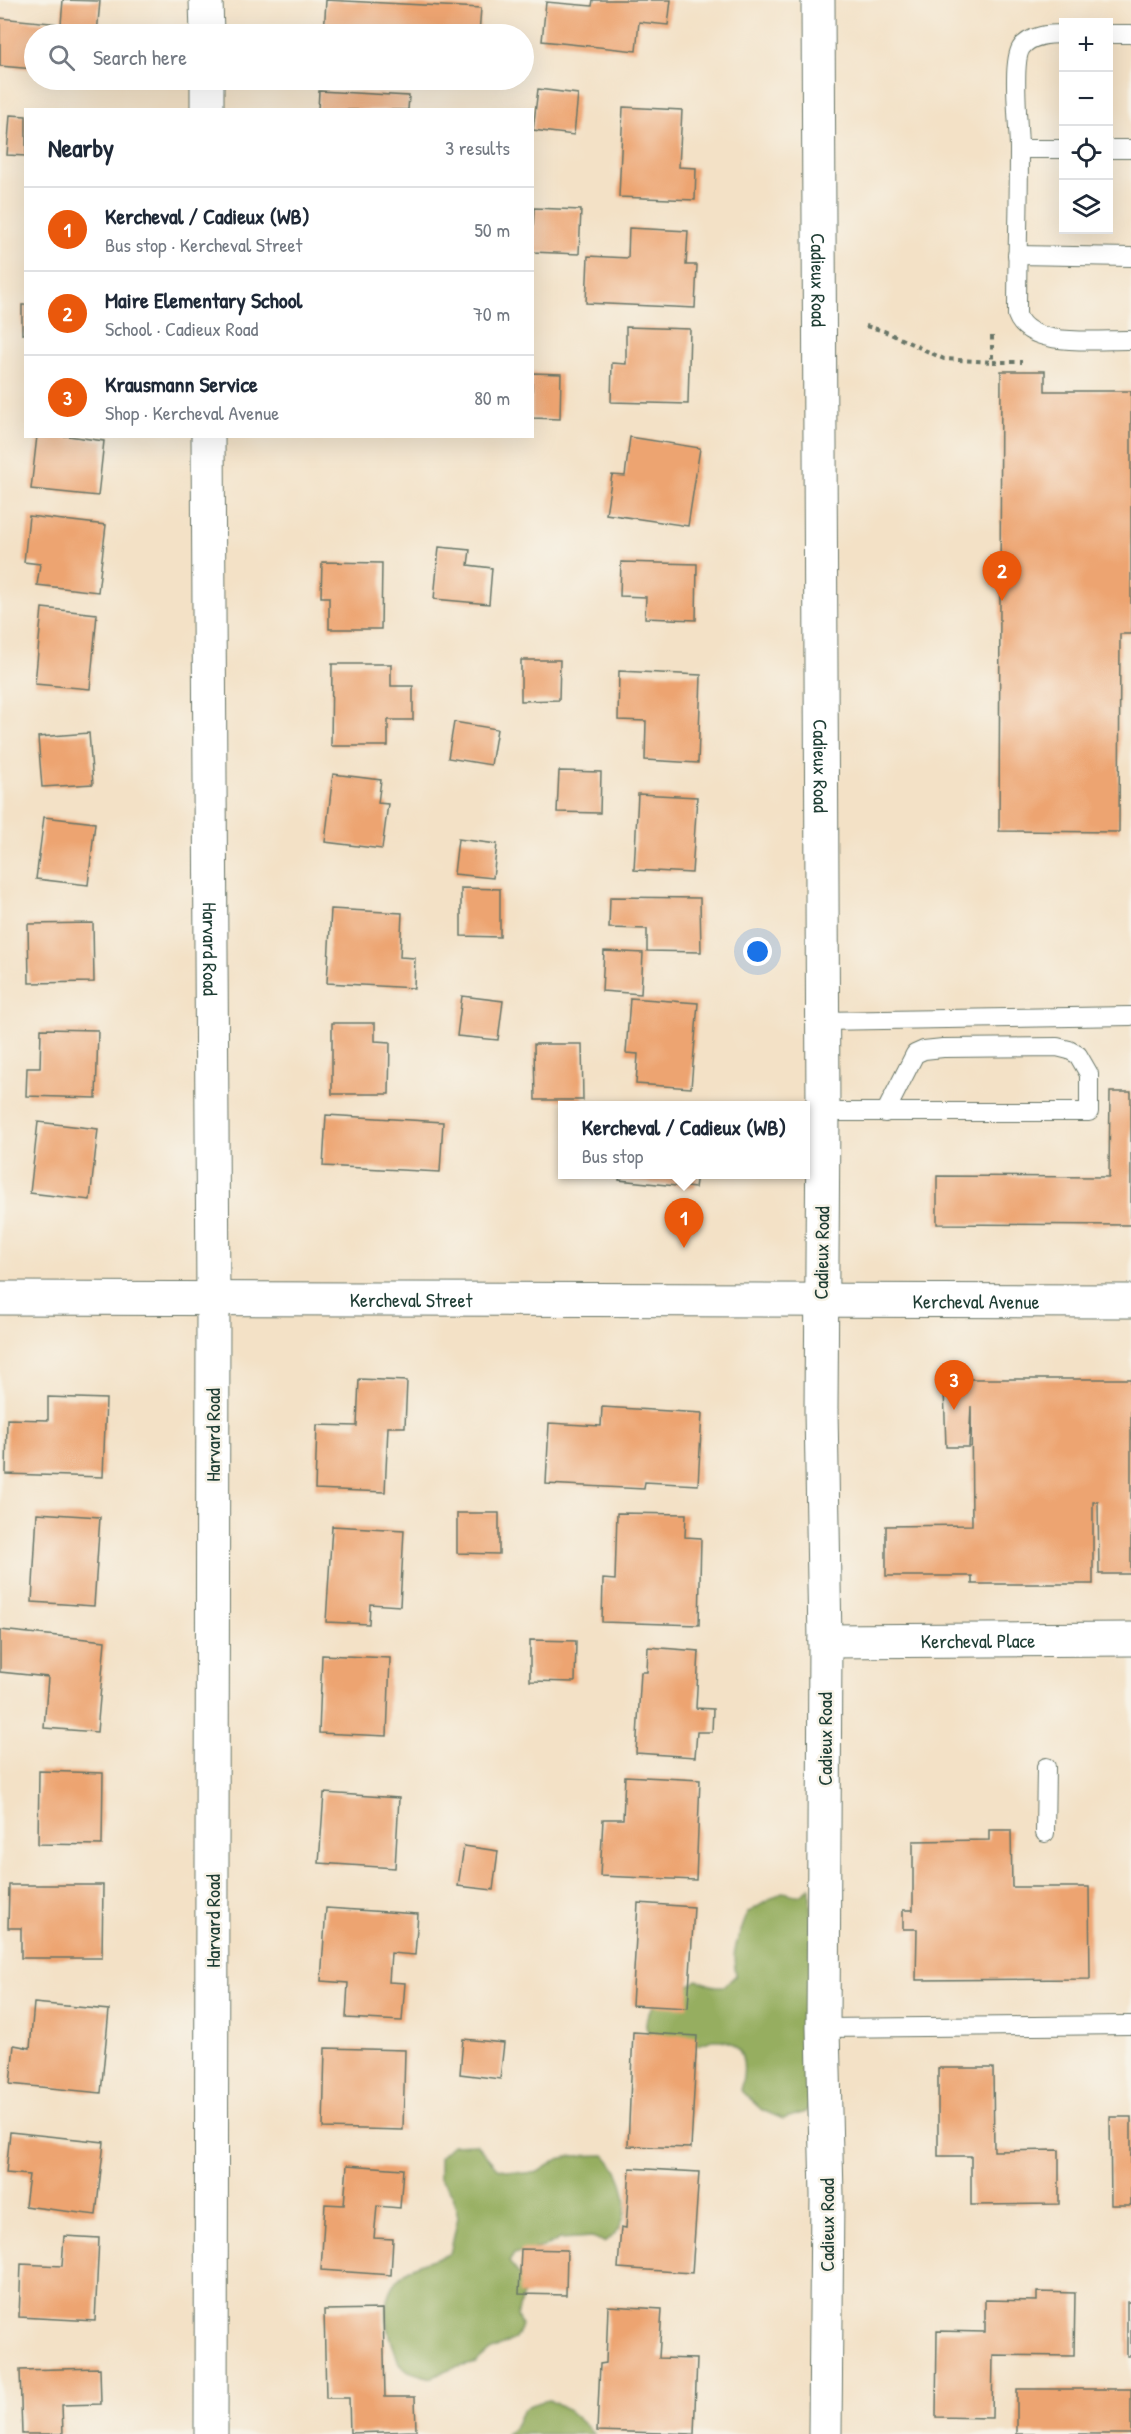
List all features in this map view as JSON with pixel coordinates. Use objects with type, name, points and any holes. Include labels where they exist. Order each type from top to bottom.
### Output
[{"type":"street","points":[[206,0],[207,24]]},
{"type":"street","name":"Cadieux Road","points":[[818,0],[823,1112],[820,1300],[825,1641],[823,2028],[827,2195],[825,2434]]},
{"type":"street","points":[[207,90],[207,108]]},
{"type":"street","name":"Harvard Road","points":[[208,438],[213,1299],[211,2434]]},
{"type":"street","name":"Kercheval Street","points":[[0,1298],[820,1300]]},
{"type":"street","name":"Kercheval Avenue","points":[[820,1300],[1131,1301]]},
{"type":"street","name":"Kercheval Place","points":[[825,1641],[1131,1639]]},
{"type":"lane","points":[[1113,34],[1131,34]]},
{"type":"lane","points":[[1059,35],[1036,37],[1027,42],[1018,56],[1016,65],[1019,149],[1017,315],[1020,324],[1028,331],[1050,339],[1131,340]]},
{"type":"lane","points":[[1019,149],[1059,149]]},
{"type":"lane","points":[[1113,149],[1131,149]]},
{"type":"lane","points":[[1017,255],[1131,257]]},
{"type":"lane","points":[[821,1021],[1131,1016]]},
{"type":"lane","points":[[823,1112],[885,1113],[1089,1112],[1089,1074],[1078,1055],[1057,1047],[924,1050],[915,1054],[885,1113]]},
{"type":"lane","points":[[1045,1833],[1046,1767]]},
{"type":"lane","points":[[823,2028],[1131,2025]]},
{"type":"path","points":[[866,326],[884,331],[944,359],[992,362]]},
{"type":"green space","points":[[810,1887],[815,2099],[805,2112],[783,2119],[762,2110],[740,2090],[743,2072],[742,2056],[733,2044],[714,2040],[692,2046],[672,2043],[651,2037],[646,2021],[658,2001],[697,1980],[714,1986],[724,1986],[736,1975],[735,1949],[747,1913],[782,1892],[799,1895]]},
{"type":"green space","points":[[476,2144],[497,2168],[526,2174],[538,2172],[558,2159],[572,2156],[605,2155],[619,2176],[625,2200],[625,2213],[614,2234],[604,2242],[592,2237],[560,2239],[547,2246],[514,2254],[509,2262],[523,2279],[524,2290],[517,2316],[521,2326],[515,2339],[490,2351],[476,2363],[446,2370],[432,2378],[409,2371],[400,2364],[387,2321],[388,2301],[396,2282],[408,2270],[450,2254],[458,2217],[453,2195],[439,2177],[439,2157],[452,2145]]},
{"type":"green space","points":[[549,2400],[569,2411],[595,2434],[506,2434],[514,2427],[526,2407]]},
{"type":"building","points":[[63,0],[100,1],[98,24],[61,24]]},
{"type":"building","points":[[326,0],[481,8],[480,24],[325,24]]},
{"type":"building","points":[[593,0],[671,0],[668,25],[639,22],[636,51],[542,41],[546,2],[592,6]]},
{"type":"building","points":[[0,18],[61,24],[24,24],[24,68],[0,66]]},
{"type":"building","points":[[538,89],[578,94],[574,135],[534,130]]},
{"type":"building","points":[[319,91],[409,96],[408,108],[318,108]]},
{"type":"building","points":[[623,107],[682,110],[679,167],[696,168],[695,200],[619,197]]},
{"type":"building","points":[[10,115],[24,116],[24,156],[7,155]]},
{"type":"building","points":[[534,208],[581,210],[579,254],[534,252]]},
{"type":"building","points":[[629,228],[688,231],[686,265],[697,265],[695,308],[586,303],[588,256],[628,258]]},
{"type":"building","points":[[22,305],[24,305],[24,334],[22,334]]},
{"type":"building","points":[[626,327],[690,329],[688,404],[611,402],[612,363],[626,364]]},
{"type":"building","points":[[1001,371],[1045,371],[1045,391],[1131,391],[1131,634],[1120,634],[1119,832],[999,831]]},
{"type":"building","points":[[534,373],[561,374],[560,419],[534,418]]},
{"type":"building","points":[[630,437],[700,448],[688,526],[606,514],[612,475],[625,476]]},
{"type":"building","points":[[37,438],[82,438],[104,441],[98,496],[31,489]]},
{"type":"building","points":[[29,516],[106,525],[98,592],[37,585],[40,564],[24,562]]},
{"type":"building","points":[[439,547],[470,550],[468,565],[492,568],[489,604],[434,599]]},
{"type":"building","points":[[322,562],[382,563],[381,629],[329,629],[329,597],[321,597]]},
{"type":"building","points":[[621,562],[697,564],[696,620],[645,618],[646,597],[620,596]]},
{"type":"building","points":[[42,608],[97,614],[90,689],[35,684]]},
{"type":"building","points":[[521,660],[560,660],[559,700],[521,701]]},
{"type":"building","points":[[332,664],[391,664],[391,686],[413,686],[413,720],[388,720],[388,746],[331,746]]},
{"type":"building","points":[[619,671],[701,675],[698,763],[645,760],[646,721],[618,720]]},
{"type":"building","points":[[454,722],[497,729],[491,765],[448,758]]},
{"type":"building","points":[[89,733],[93,784],[42,787],[38,737]]},
{"type":"building","points":[[559,771],[601,772],[600,813],[557,812]]},
{"type":"building","points":[[333,774],[381,780],[378,803],[388,804],[382,849],[325,842]]},
{"type":"building","points":[[638,794],[697,797],[692,873],[634,870]]},
{"type":"building","points":[[44,817],[95,823],[88,885],[36,879]]},
{"type":"building","points":[[458,839],[497,844],[493,878],[454,874]]},
{"type":"building","points":[[461,888],[500,889],[500,937],[461,936]]},
{"type":"building","points":[[610,897],[700,898],[701,952],[647,951],[647,929],[609,928]]},
{"type":"building","points":[[331,909],[402,913],[400,957],[415,958],[414,988],[327,983]]},
{"type":"building","points":[[93,923],[94,982],[29,983],[28,924]]},
{"type":"building","points":[[604,951],[643,953],[641,994],[602,991]]},
{"type":"building","points":[[462,996],[503,1001],[498,1040],[457,1036]]},
{"type":"building","points":[[630,998],[698,1003],[691,1088],[636,1084],[638,1054],[626,1053]]},
{"type":"building","points":[[332,1023],[375,1023],[375,1041],[390,1042],[389,1094],[332,1094]]},
{"type":"building","points":[[41,1029],[98,1030],[96,1098],[26,1096],[27,1068],[40,1068]]},
{"type":"building","points":[[534,1044],[582,1044],[583,1100],[535,1100]]},
{"type":"building","points":[[1110,1092],[1131,1092],[1131,1225],[937,1224],[937,1176],[1109,1177]]},
{"type":"building","points":[[326,1115],[443,1122],[440,1172],[323,1166]]},
{"type":"building","points":[[38,1122],[98,1129],[90,1200],[30,1193]]},
{"type":"building","points":[[619,1179],[696,1179],[695,1188]]},
{"type":"building","points":[[359,1379],[407,1381],[405,1427],[388,1427],[385,1492],[315,1489],[317,1425],[357,1426]]},
{"type":"building","points":[[955,1379],[1131,1379],[1131,1574],[1099,1574],[1098,1502],[1093,1502],[1093,1584],[972,1584],[972,1576],[886,1576],[886,1526],[972,1525],[971,1406],[969,1447],[946,1447],[944,1389],[955,1389]]},
{"type":"building","points":[[48,1397],[106,1399],[103,1477],[6,1474],[7,1419],[48,1420]]},
{"type":"building","points":[[602,1407],[702,1413],[698,1485],[645,1482],[644,1489],[546,1484],[549,1423],[601,1426]]},
{"type":"building","points":[[37,1513],[100,1517],[94,1606],[32,1602]]},
{"type":"building","points":[[457,1513],[499,1513],[499,1554],[457,1553]]},
{"type":"building","points":[[617,1513],[686,1514],[685,1537],[701,1538],[699,1625],[602,1622],[603,1579],[615,1580]]},
{"type":"building","points":[[332,1526],[404,1530],[400,1606],[370,1604],[369,1624],[326,1622]]},
{"type":"building","points":[[0,1630],[105,1641],[97,1732],[44,1728],[48,1677],[0,1672]]},
{"type":"building","points":[[530,1640],[576,1641],[575,1682],[530,1681]]},
{"type":"building","points":[[648,1647],[699,1651],[696,1708],[713,1709],[712,1732],[697,1732],[695,1757],[636,1753],[641,1672],[647,1672]]},
{"type":"building","points":[[322,1655],[390,1658],[387,1736],[319,1733]]},
{"type":"building","points":[[39,1771],[103,1773],[102,1845],[38,1844]]},
{"type":"building","points":[[625,1776],[700,1780],[696,1880],[600,1876],[603,1819],[623,1819]]},
{"type":"building","points":[[324,1793],[399,1798],[395,1868],[319,1863]]},
{"type":"building","points":[[989,1830],[1011,1830],[1012,1887],[1089,1887],[1090,1979],[916,1980],[917,1929],[903,1929],[903,1910],[913,1910],[913,1841],[989,1840]]},
{"type":"building","points":[[464,1846],[498,1851],[493,1890],[458,1886]]},
{"type":"building","points":[[9,1885],[103,1885],[102,1958],[21,1958],[21,1928],[8,1928]]},
{"type":"building","points":[[638,1903],[694,1907],[688,2008],[632,2005]]},
{"type":"building","points":[[326,1908],[418,1914],[415,1955],[391,1953],[389,1982],[405,1983],[402,2021],[346,2018],[348,1983],[321,1981]]},
{"type":"building","points":[[34,2003],[109,2010],[101,2093],[10,2084],[14,2045],[30,2048]]},
{"type":"building","points":[[633,2032],[697,2036],[691,2148],[628,2146]]},
{"type":"building","points":[[463,2039],[504,2043],[500,2079],[460,2074]]},
{"type":"building","points":[[325,2048],[405,2050],[403,2130],[323,2128]]},
{"type":"building","points":[[938,2068],[993,2068],[994,2151],[1059,2150],[1059,2204],[971,2205],[971,2156],[938,2156]]},
{"type":"building","points":[[1110,2117],[1131,2117],[1131,2205],[1111,2205]]},
{"type":"building","points":[[10,2132],[104,2142],[96,2215],[25,2206],[29,2175],[6,2173]]},
{"type":"building","points":[[347,2165],[403,2169],[400,2208],[377,2206],[374,2238],[393,2239],[391,2275],[321,2270],[325,2204],[344,2205]]},
{"type":"building","points":[[630,2168],[699,2172],[692,2273],[618,2268],[621,2227],[626,2228]]},
{"type":"building","points":[[64,2236],[99,2238],[95,2321],[19,2317],[21,2264],[62,2266]]},
{"type":"building","points":[[521,2249],[567,2250],[566,2295],[519,2294]]},
{"type":"building","points":[[1037,2292],[1075,2293],[1074,2356],[993,2355],[992,2418],[936,2417],[937,2331],[985,2332],[985,2300],[1037,2301]]},
{"type":"building","points":[[1127,2302],[1131,2302],[1131,2356],[1127,2356]]},
{"type":"building","points":[[608,2306],[662,2309],[659,2358],[697,2359],[694,2434],[597,2431],[600,2364],[606,2363]]},
{"type":"building","points":[[383,2309],[385,2397],[415,2397],[416,2431],[350,2433],[349,2398],[326,2398],[324,2310]]},
{"type":"building","points":[[100,2368],[101,2404],[62,2405],[63,2434],[22,2434],[20,2370]]},
{"type":"building","points":[[1017,2389],[1131,2389],[1131,2434],[1017,2434]]},
{"type":"place","name":"Maire Elementary School","points":[[1002,601]]},
{"type":"place","name":"Kercheval / Cadieux (WB)","points":[[684,1248]]},
{"type":"place","name":"Krausmann Service","points":[[954,1410]]}]
